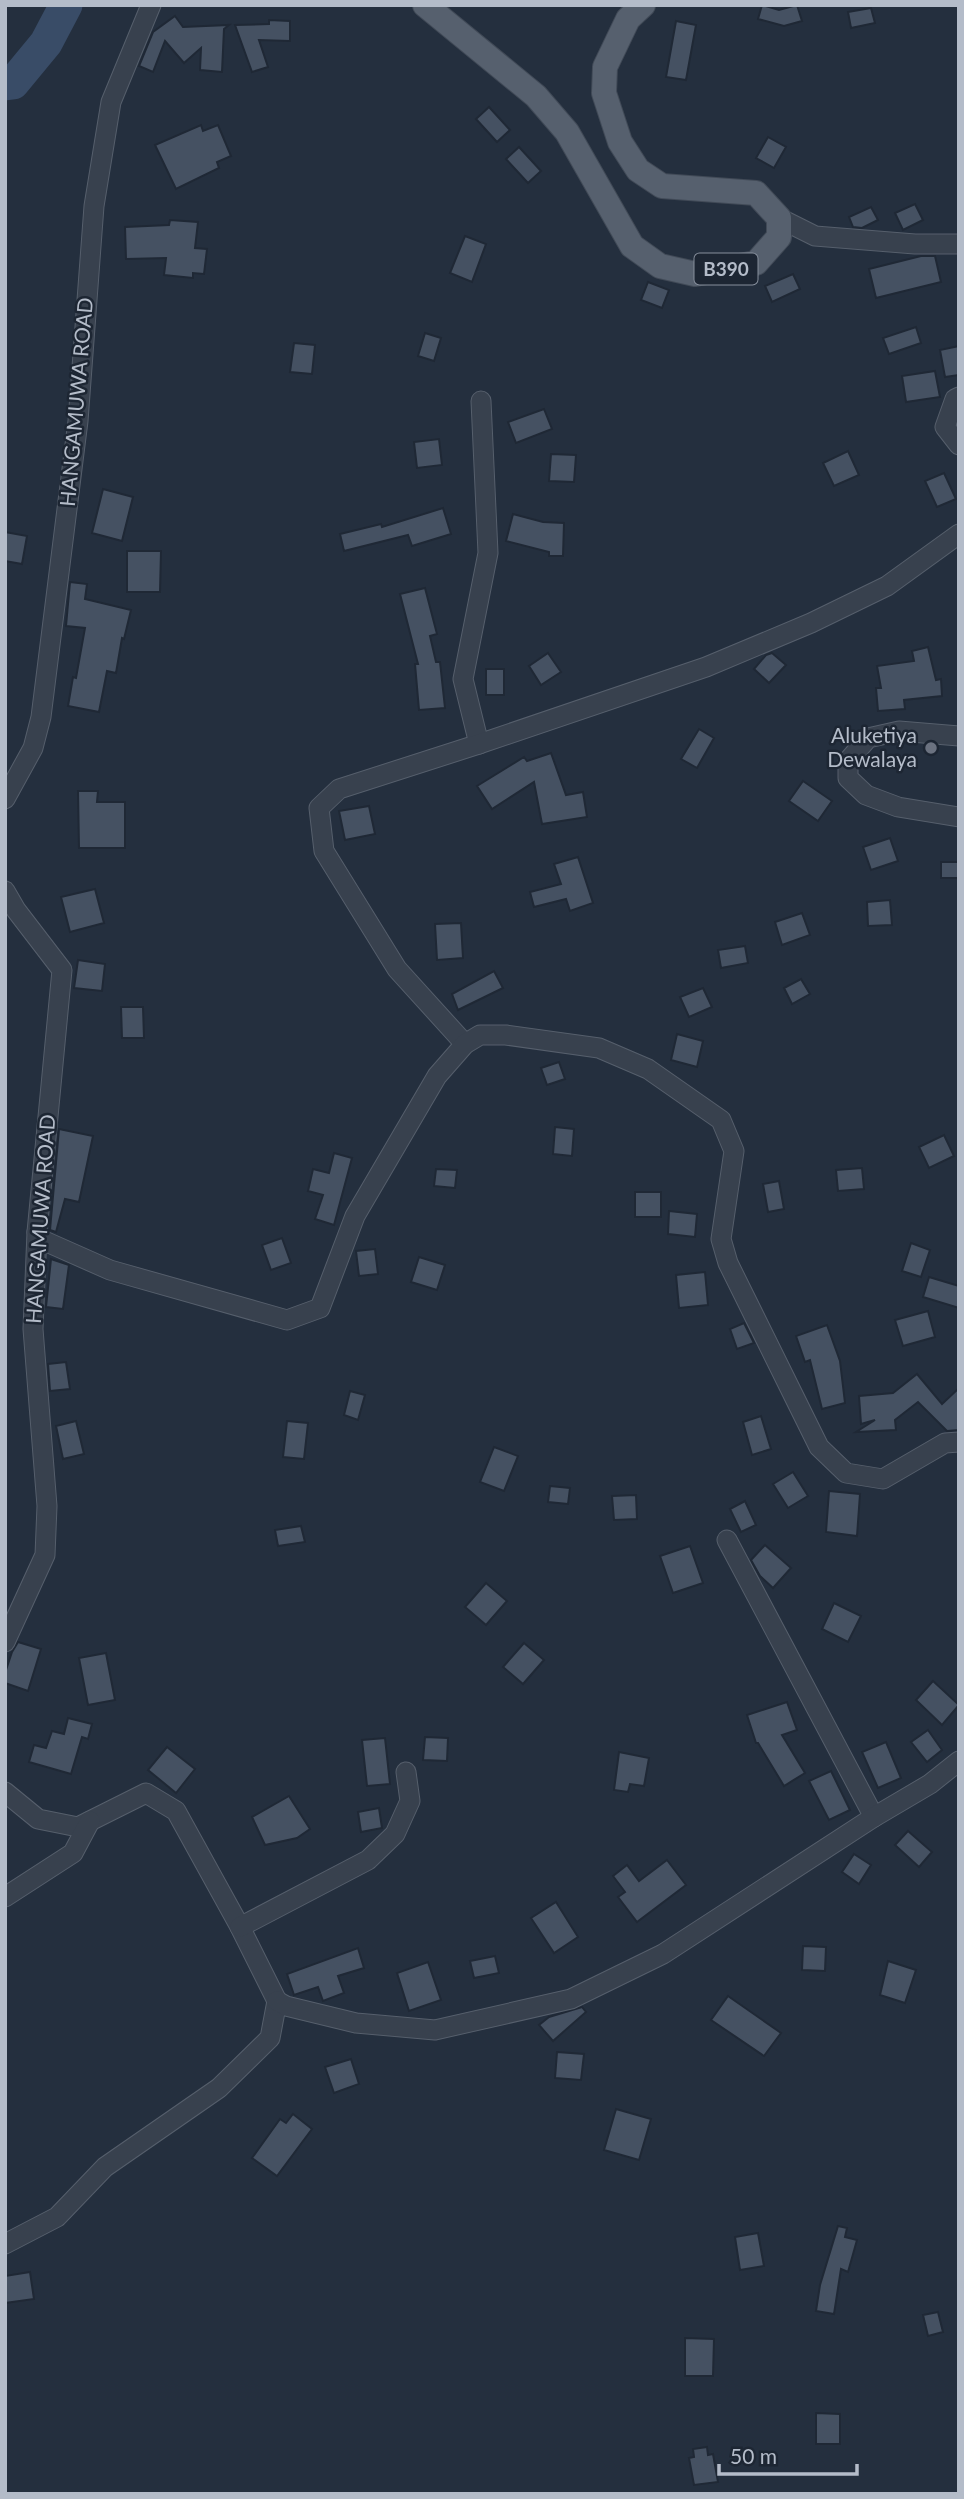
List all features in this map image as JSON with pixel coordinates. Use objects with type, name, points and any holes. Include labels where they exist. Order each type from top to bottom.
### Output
[{"type":"main road","name":"B390","points":[[425,5],[536,96],[567,132],[632,246],[660,266],[695,274],[756,263],[779,237],[779,218]]},
{"type":"main road","points":[[643,5],[628,19],[605,67],[604,93],[620,142],[638,170],[662,186],[756,193],[779,218]]},
{"type":"street","name":"HANGAMUWA ROAD","points":[[5,799],[33,748],[41,717],[78,421],[94,206],[111,102],[151,5]]},
{"type":"street","points":[[779,218],[815,236],[915,244],[959,244]]},
{"type":"street","points":[[959,397],[955,399],[945,427],[959,445]]},
{"type":"street","points":[[479,744],[463,679],[488,553],[481,401]]},
{"type":"street","points":[[465,1044],[397,969],[382,945],[324,851],[318,808],[339,789],[706,667],[811,623],[887,586],[959,534]]},
{"type":"street","points":[[959,736],[899,731],[868,738],[848,761],[848,778],[866,795],[898,807],[959,817]]},
{"type":"street","name":"HANGAMUWA ROAD","points":[[5,891],[16,911],[62,970],[37,1232],[33,1329],[47,1506],[44,1555],[5,1642]]},
{"type":"street","points":[[37,1232],[40,1239],[110,1270],[287,1320],[320,1308],[355,1216],[437,1076],[465,1044],[480,1035],[506,1035],[599,1048],[648,1069],[721,1121],[734,1151],[721,1239],[728,1263],[819,1447],[846,1473],[883,1479],[945,1443],[959,1442]]},
{"type":"street","points":[[727,1540],[874,1817]]},
{"type":"street","points":[[5,1792],[38,1819],[78,1827],[146,1793],[176,1811],[277,2001],[286,2006],[356,2023],[435,2030],[571,1999],[663,1954],[874,1817],[930,1784],[959,1761]]},
{"type":"street","points":[[240,1927],[368,1860],[395,1834],[410,1801],[407,1772]]},
{"type":"street","points":[[5,1897],[73,1853],[90,1821]]},
{"type":"street","points":[[5,2244],[57,2217],[104,2167],[219,2088],[270,2038],[277,2001]]},
{"type":"building","points":[[762,5],[779,10],[797,5],[802,21],[784,26],[758,19]]},
{"type":"building","points":[[871,8],[875,23],[851,28],[848,12]]},
{"type":"building","points":[[175,16],[183,27],[229,25],[224,29],[222,72],[200,70],[201,48],[184,63],[165,41],[153,72],[139,66],[153,32]]},
{"type":"building","points":[[269,20],[290,21],[290,41],[259,40],[268,67],[252,72],[235,25],[269,24]]},
{"type":"building","points":[[676,21],[696,25],[686,80],[666,77]]},
{"type":"building","points":[[489,107],[510,130],[497,142],[476,119]]},
{"type":"building","points":[[201,125],[203,131],[218,125],[231,156],[217,162],[219,168],[176,189],[155,145]]},
{"type":"building","points":[[768,137],[786,147],[774,168],[756,158]]},
{"type":"building","points":[[519,147],[541,171],[528,183],[506,159]]},
{"type":"building","points":[[915,204],[923,220],[903,230],[895,213]]},
{"type":"building","points":[[871,207],[878,220],[862,228],[853,227],[849,217]]},
{"type":"building","points":[[170,220],[198,222],[195,248],[207,249],[204,274],[193,273],[193,278],[164,275],[166,258],[126,259],[125,227],[169,225]]},
{"type":"building","points":[[465,236],[486,244],[472,282],[450,273]]},
{"type":"building","points":[[921,256],[935,256],[941,282],[876,298],[869,269]]},
{"type":"building","points":[[793,274],[800,289],[772,302],[765,286]]},
{"type":"building","points":[[648,282],[669,290],[662,308],[641,300]]},
{"type":"building","points":[[916,327],[921,343],[889,354],[883,338]]},
{"type":"building","points":[[425,333],[441,338],[434,361],[418,356]]},
{"type":"building","points":[[294,343],[315,345],[312,374],[290,372]]},
{"type":"building","points":[[959,346],[959,375],[945,377],[940,350]]},
{"type":"building","points":[[935,371],[940,397],[906,402],[902,376]]},
{"type":"building","points":[[544,409],[552,429],[516,443],[508,422]]},
{"type":"building","points":[[439,439],[442,465],[417,468],[414,442]]},
{"type":"building","points":[[848,451],[859,475],[834,486],[823,463]]},
{"type":"building","points":[[551,454],[576,455],[574,482],[549,481]]},
{"type":"building","points":[[944,473],[956,499],[937,507],[925,481]]},
{"type":"building","points":[[103,489],[133,497],[122,541],[92,533]]},
{"type":"building","points":[[443,508],[451,534],[412,546],[408,535],[344,551],[340,534],[381,524],[382,527]]},
{"type":"building","points":[[513,514],[543,522],[564,523],[563,556],[549,556],[549,552],[506,541]]},
{"type":"building","points":[[5,532],[27,536],[22,564],[5,561]]},
{"type":"building","points":[[127,551],[161,551],[160,592],[127,592]]},
{"type":"building","points":[[70,582],[87,584],[85,599],[131,610],[124,639],[122,638],[116,673],[107,671],[99,712],[68,706],[85,628],[66,626]]},
{"type":"building","points":[[425,588],[437,634],[430,636],[436,662],[440,662],[445,708],[419,710],[415,664],[418,664],[400,594]]},
{"type":"building","points":[[928,647],[936,680],[941,679],[942,696],[904,700],[905,709],[878,711],[876,688],[881,688],[877,666],[914,661],[912,651]]},
{"type":"building","points":[[548,653],[561,672],[541,685],[529,666]]},
{"type":"building","points":[[772,653],[786,665],[769,683],[754,669],[766,655]]},
{"type":"building","points":[[486,669],[504,669],[504,695],[486,695]]},
{"type":"building","points":[[699,729],[714,738],[697,768],[681,759]]},
{"type":"building","points":[[551,753],[566,795],[583,792],[587,817],[542,824],[534,782],[492,809],[477,786],[524,757],[527,761]]},
{"type":"building","points":[[803,781],[832,801],[818,821],[789,801]]},
{"type":"building","points":[[78,791],[98,791],[97,802],[125,802],[125,848],[79,848]]},
{"type":"building","points":[[369,806],[375,834],[345,840],[339,811]]},
{"type":"building","points":[[890,838],[898,861],[871,870],[863,847]]},
{"type":"building","points":[[578,857],[593,903],[570,911],[566,899],[534,907],[530,892],[561,884],[554,864]]},
{"type":"building","points":[[941,862],[959,862],[959,878],[941,878]]},
{"type":"building","points":[[95,889],[104,923],[70,932],[61,897]]},
{"type":"building","points":[[890,900],[892,925],[868,926],[867,902]]},
{"type":"building","points":[[802,913],[810,935],[782,945],[775,922]]},
{"type":"building","points":[[461,923],[463,958],[437,960],[435,924]]},
{"type":"building","points":[[745,946],[748,963],[721,968],[718,950]]},
{"type":"building","points":[[78,960],[105,964],[102,991],[74,988]]},
{"type":"building","points":[[494,971],[503,988],[458,1010],[452,994]]},
{"type":"building","points":[[801,979],[810,994],[792,1004],[784,988]]},
{"type":"building","points":[[703,988],[712,1007],[689,1017],[680,997]]},
{"type":"building","points":[[121,1007],[143,1007],[144,1038],[122,1038]]},
{"type":"building","points":[[677,1034],[703,1041],[697,1067],[671,1060]]},
{"type":"building","points":[[559,1062],[565,1079],[547,1085],[541,1068]]},
{"type":"building","points":[[555,1127],[574,1129],[572,1156],[553,1154]]},
{"type":"building","points":[[59,1129],[93,1136],[79,1202],[65,1199],[56,1232],[50,1230]]},
{"type":"building","points":[[944,1135],[954,1156],[929,1168],[919,1147]]},
{"type":"building","points":[[334,1153],[352,1158],[334,1225],[315,1219],[323,1195],[308,1191],[313,1169],[329,1173]]},
{"type":"building","points":[[862,1168],[864,1189],[838,1191],[836,1170]]},
{"type":"building","points":[[436,1169],[457,1170],[455,1188],[434,1186]]},
{"type":"building","points":[[779,1181],[784,1209],[768,1212],[763,1184]]},
{"type":"building","points":[[635,1192],[661,1192],[661,1217],[635,1217]]},
{"type":"building","points":[[669,1211],[697,1214],[695,1237],[668,1234]]},
{"type":"building","points":[[282,1238],[291,1263],[271,1270],[262,1245]]},
{"type":"building","points":[[911,1243],[930,1250],[921,1277],[902,1271]]},
{"type":"building","points":[[375,1249],[378,1274],[359,1276],[356,1251]]},
{"type":"building","points":[[419,1257],[445,1265],[437,1290],[411,1282]]},
{"type":"building","points":[[51,1259],[69,1265],[63,1309],[46,1307]]},
{"type":"building","points":[[705,1272],[708,1305],[679,1308],[676,1275]]},
{"type":"building","points":[[929,1277],[959,1286],[959,1308],[923,1297]]},
{"type":"building","points":[[928,1311],[935,1337],[903,1346],[895,1320]]},
{"type":"building","points":[[744,1323],[754,1343],[737,1349],[730,1329]]},
{"type":"building","points":[[827,1325],[840,1361],[845,1403],[822,1409],[810,1360],[805,1362],[796,1336]]},
{"type":"building","points":[[66,1362],[70,1389],[50,1391],[48,1364]]},
{"type":"building","points":[[917,1374],[942,1404],[959,1388],[959,1430],[947,1431],[918,1402],[895,1420],[896,1430],[856,1432],[875,1420],[861,1424],[859,1396],[893,1393]]},
{"type":"building","points":[[350,1391],[365,1395],[358,1420],[344,1415]]},
{"type":"building","points":[[761,1416],[771,1449],[752,1455],[743,1422]]},
{"type":"building","points":[[76,1421],[84,1454],[63,1459],[56,1426]]},
{"type":"building","points":[[287,1421],[308,1423],[304,1459],[283,1457]]},
{"type":"building","points":[[494,1447],[518,1456],[504,1491],[480,1482]]},
{"type":"building","points":[[793,1472],[808,1496],[788,1508],[773,1484]]},
{"type":"building","points":[[550,1486],[570,1488],[568,1504],[548,1502]]},
{"type":"building","points":[[829,1491],[860,1494],[857,1536],[826,1532]]},
{"type":"building","points":[[636,1495],[637,1519],[614,1520],[612,1496]]},
{"type":"building","points":[[745,1501],[756,1525],[741,1532],[730,1509]]},
{"type":"building","points":[[301,1526],[305,1542],[278,1546],[275,1530]]},
{"type":"building","points":[[765,1545],[791,1568],[773,1588],[760,1576],[751,1560]]},
{"type":"building","points":[[690,1546],[703,1583],[673,1593],[660,1556]]},
{"type":"building","points":[[486,1583],[507,1601],[486,1625],[465,1607]]},
{"type":"building","points":[[834,1603],[861,1616],[848,1642],[822,1629]]},
{"type":"building","points":[[18,1642],[41,1649],[28,1691],[5,1683],[5,1673]]},
{"type":"building","points":[[524,1643],[544,1660],[523,1684],[503,1667]]},
{"type":"building","points":[[106,1653],[115,1700],[88,1705],[79,1658]]},
{"type":"building","points":[[933,1681],[959,1705],[942,1725],[916,1700]]},
{"type":"building","points":[[787,1702],[797,1730],[782,1735],[805,1773],[784,1786],[756,1743],[747,1715]]},
{"type":"building","points":[[68,1718],[92,1724],[88,1739],[82,1737],[71,1774],[29,1762],[34,1745],[46,1748],[52,1731],[64,1734]]},
{"type":"building","points":[[928,1730],[942,1750],[927,1762],[911,1742]]},
{"type":"building","points":[[425,1737],[448,1738],[447,1761],[423,1760]]},
{"type":"building","points":[[385,1738],[390,1784],[367,1786],[362,1740]]},
{"type":"building","points":[[886,1742],[901,1778],[878,1788],[862,1752]]},
{"type":"building","points":[[167,1747],[195,1769],[176,1793],[148,1770]]},
{"type":"building","points":[[619,1752],[649,1758],[644,1786],[630,1784],[628,1792],[614,1790]]},
{"type":"building","points":[[831,1771],[850,1810],[829,1820],[809,1781]]},
{"type":"building","points":[[289,1796],[310,1829],[297,1838],[265,1845],[252,1817]]},
{"type":"building","points":[[379,1808],[382,1828],[361,1832],[358,1812]]},
{"type":"building","points":[[908,1831],[932,1852],[919,1867],[895,1845]]},
{"type":"building","points":[[854,1854],[871,1865],[859,1884],[842,1872]]},
{"type":"building","points":[[667,1860],[686,1885],[637,1922],[618,1897],[625,1892],[613,1876],[627,1865],[639,1881]]},
{"type":"building","points":[[556,1902],[578,1937],[554,1953],[531,1918]]},
{"type":"building","points":[[803,1946],[826,1947],[825,1971],[802,1970]]},
{"type":"building","points":[[358,1948],[364,1968],[338,1976],[344,1993],[323,2001],[318,1987],[294,1995],[287,1974]]},
{"type":"building","points":[[495,1956],[499,1973],[474,1978],[470,1961]]},
{"type":"building","points":[[888,1961],[916,1970],[905,2003],[880,1995]]},
{"type":"building","points":[[428,1962],[441,2000],[409,2011],[397,1973]]},
{"type":"building","points":[[728,1996],[781,2033],[764,2056],[711,2020]]},
{"type":"building","points":[[582,2007],[586,2012],[553,2041],[539,2025],[549,2017]]},
{"type":"building","points":[[557,2052],[584,2054],[581,2080],[555,2078]]},
{"type":"building","points":[[351,2059],[359,2084],[334,2093],[325,2067]]},
{"type":"building","points":[[616,2109],[651,2119],[639,2160],[604,2150]]},
{"type":"building","points":[[293,2114],[312,2129],[277,2176],[252,2158],[280,2119],[286,2123]]},
{"type":"building","points":[[838,2226],[847,2228],[845,2237],[857,2240],[848,2272],[841,2269],[834,2314],[816,2311],[820,2285]]},
{"type":"building","points":[[758,2233],[764,2266],[740,2270],[735,2237]]},
{"type":"building","points":[[30,2272],[34,2299],[5,2303],[5,2276]]},
{"type":"building","points":[[938,2312],[943,2332],[928,2336],[923,2315]]},
{"type":"building","points":[[685,2338],[714,2339],[713,2376],[685,2376]]},
{"type":"building","points":[[816,2413],[840,2414],[840,2444],[816,2444]]},
{"type":"building","points":[[707,2447],[708,2455],[713,2454],[718,2482],[694,2485],[689,2458],[694,2457],[693,2449]]},
{"type":"waterway","points":[[5,84],[13,83],[46,43],[66,5]]},
{"type":"place","name":"Aluketiya Dewalaya","points":[[931,748]]}]
